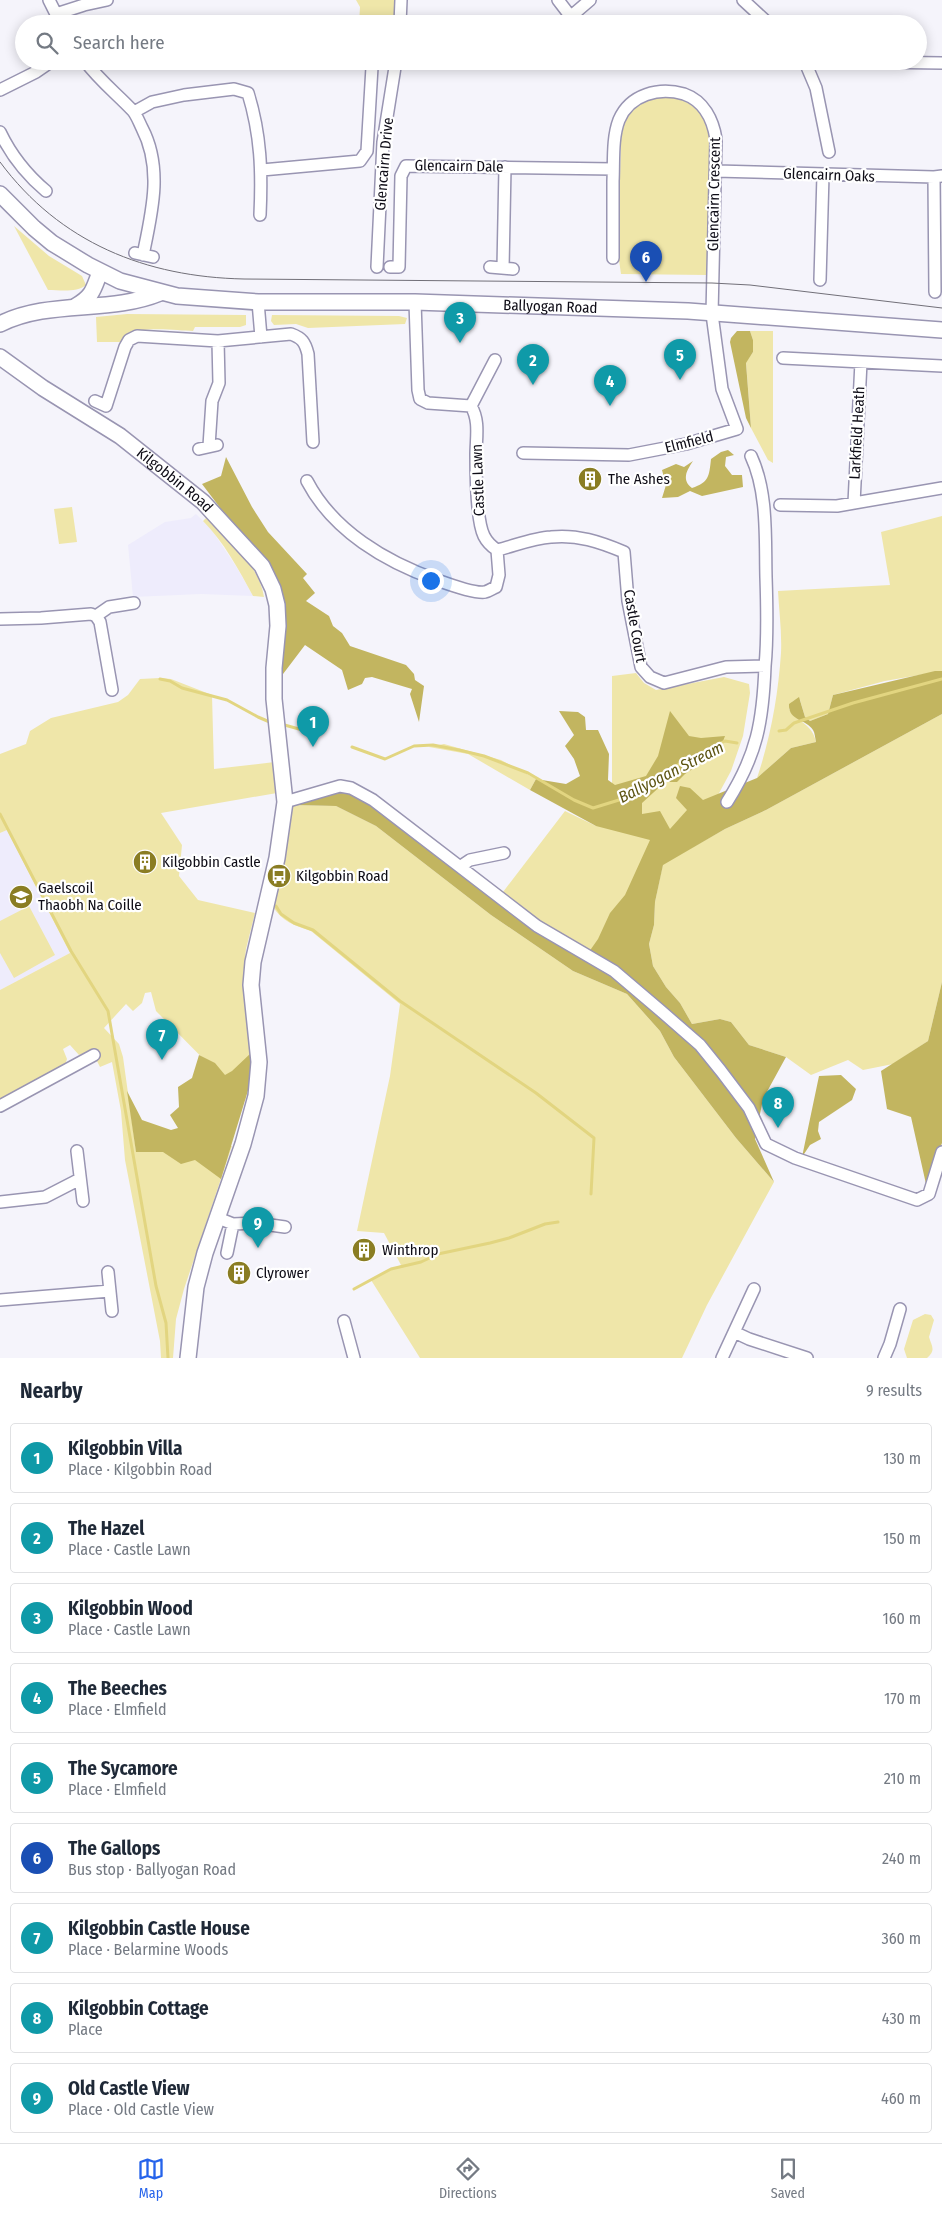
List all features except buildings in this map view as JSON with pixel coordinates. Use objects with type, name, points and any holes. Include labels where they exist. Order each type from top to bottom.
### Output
[{"type":"street","points":[[48,0],[56,15]]},
{"type":"street","points":[[65,15],[84,4],[106,0]]},
{"type":"street","points":[[401,15],[402,0]]},
{"type":"street","points":[[558,0],[564,15]]},
{"type":"street","points":[[572,15],[590,0]]},
{"type":"street","points":[[743,0],[759,15]]},
{"type":"street","points":[[927,62],[942,62]]},
{"type":"street","points":[[0,90],[39,70]]},
{"type":"street","points":[[92,70],[101,82],[134,112],[150,146],[155,179],[152,215],[144,255]]},
{"type":"street","points":[[262,170],[360,161],[367,151],[372,70]]},
{"type":"street","name":"Glencairn Drive","points":[[377,267],[383,142],[395,70]]},
{"type":"street","points":[[808,70],[816,88],[829,152]]},
{"type":"street","points":[[134,112],[152,102],[184,94],[234,89],[248,93],[254,113],[262,170],[260,215]]},
{"type":"street","name":"Glencairn Crescent","points":[[612,258],[615,141],[622,114],[644,94],[671,91],[688,96],[708,113],[716,139],[712,314]]},
{"type":"street","points":[[0,132],[6,146],[30,177],[46,191]]},
{"type":"street","name":"Glencairn Dale","points":[[395,267],[401,176],[404,168],[409,165],[614,169]]},
{"type":"street","points":[[490,268],[508,269],[505,167]]},
{"type":"street","name":"Glencairn Oaks","points":[[716,171],[938,177]]},
{"type":"street","points":[[820,280],[823,174]]},
{"type":"street","points":[[935,292],[938,177]]},
{"type":"street","name":"Ballyogan Road","points":[[0,194],[52,243],[100,272],[120,281],[160,293],[195,299],[258,302],[415,302],[688,311],[942,330]]},
{"type":"street","points":[[76,306],[92,294],[100,272]]},
{"type":"street","points":[[100,305],[114,292],[120,281]]},
{"type":"street","name":"Ballyogan Road","points":[[0,324],[35,312],[76,306],[140,301],[160,293]]},
{"type":"street","points":[[258,302],[261,337]]},
{"type":"street","points":[[415,302],[418,390],[420,399],[428,403],[471,406],[495,360]]},
{"type":"street","name":"Elmfield","points":[[523,453],[630,455],[740,434],[722,390],[712,314]]},
{"type":"street","points":[[100,403],[129,340],[137,336],[218,341],[290,334],[300,337],[306,345],[308,354],[313,442]]},
{"type":"street","points":[[208,447],[212,401],[219,383],[218,341]]},
{"type":"street","name":"Kilgobbin Road","points":[[0,357],[43,388],[120,436],[214,512],[262,566],[274,589],[278,626],[274,668],[275,706],[286,802],[277,858],[253,962],[251,985],[259,1062],[256,1096],[218,1218],[205,1253],[196,1288],[188,1358]]},
{"type":"street","points":[[783,358],[942,366]]},
{"type":"street","name":"Larkfield Heath","points":[[854,503],[861,362]]},
{"type":"street","name":"Castle Lawn","points":[[471,406],[476,414],[477,424],[476,468],[479,522],[483,536],[490,546],[497,550]]},
{"type":"street","points":[[727,802],[742,778],[754,750],[763,710],[767,642],[764,518],[758,474],[752,456]]},
{"type":"street","points":[[307,481],[314,493],[352,535],[377,553],[404,568],[446,584],[484,592],[496,587],[499,574],[497,550]]},
{"type":"street","name":"Larkfield Heath","points":[[780,505],[827,507],[942,488]]},
{"type":"street","name":"Castle Court","points":[[497,550],[550,537],[572,536],[598,542],[624,552],[628,601],[641,668],[650,677],[658,681],[664,683],[726,668],[765,666]]},
{"type":"street","points":[[96,616],[109,607],[134,603]]},
{"type":"street","points":[[0,619],[91,614],[96,616],[100,622],[112,690]]},
{"type":"street","points":[[286,802],[340,786],[351,788],[374,800],[538,926],[614,972],[700,1046],[749,1108],[766,1144],[795,1158],[917,1200],[929,1194],[942,1152]]},
{"type":"street","points":[[462,866],[470,860],[504,853]]},
{"type":"street","points":[[0,1106],[94,1055]]},
{"type":"street","points":[[77,1151],[83,1201]]},
{"type":"street","points":[[0,1202],[45,1197],[80,1179]]},
{"type":"street","points":[[218,1218],[233,1224],[256,1223],[285,1227]]},
{"type":"street","points":[[227,1253],[233,1224]]},
{"type":"street","points":[[108,1272],[112,1311]]},
{"type":"street","points":[[722,1358],[754,1289]]},
{"type":"street","points":[[0,1300],[110,1291]]},
{"type":"street","points":[[884,1358],[900,1309]]},
{"type":"street","points":[[344,1321],[354,1358]]},
{"type":"street","points":[[734,1332],[748,1340],[807,1358]]},
{"type":"shaded area","points":[[356,0],[396,0],[395,15],[360,15],[360,7]]},
{"type":"shaded area","points":[[669,96],[686,102],[698,111],[703,117],[711,141],[707,275],[621,274],[618,253],[621,140],[623,130],[630,114],[642,103]]},
{"type":"shaded area","points":[[14,226],[49,256],[82,276],[86,285],[73,290],[48,290]]},
{"type":"shaded area","points":[[127,314],[246,315],[246,325],[240,327],[195,327],[193,331],[144,330],[134,332],[121,342],[97,342],[96,317]]},
{"type":"shaded area","points":[[272,315],[399,316],[407,318],[405,324],[308,328],[296,324],[274,325],[271,321]]},
{"type":"shaded area","points":[[737,331],[750,331],[753,340],[753,352],[746,363],[751,428],[746,418],[730,342]]},
{"type":"shaded area","points":[[750,331],[773,331],[773,463],[768,460],[751,428],[746,362],[753,352],[753,340]]},
{"type":"shaded area","points":[[728,450],[734,455],[726,457],[725,466],[732,475],[742,475],[743,487],[702,496],[690,491],[678,497],[662,498],[666,485],[662,470],[676,464],[684,467],[693,461],[686,475],[687,482],[692,488],[707,478],[711,459],[721,452]]},
{"type":"shaded area","points":[[226,457],[252,507],[268,532],[307,574],[303,578],[315,593],[306,601],[329,616],[333,626],[342,633],[350,646],[406,665],[414,674],[415,680],[424,686],[419,722],[410,694],[412,689],[372,677],[365,678],[362,684],[348,690],[342,670],[305,645],[280,678],[284,600],[276,577],[202,484],[221,476]]},
{"type":"shaded area","points":[[72,507],[77,542],[59,544],[54,509]]},
{"type":"shaded area","points":[[196,514],[211,529],[253,596],[201,594],[133,597],[128,545],[165,522],[191,518]]},
{"type":"shaded area","points":[[208,516],[250,564],[261,586],[264,597],[253,596],[237,566],[211,529],[203,521]]},
{"type":"shaded area","points":[[942,516],[942,671],[885,681],[833,695],[828,714],[810,721],[805,717],[800,700],[793,701],[789,709],[812,731],[816,742],[791,748],[757,778],[770,731],[778,685],[781,629],[778,591],[890,585],[881,532]]},
{"type":"shaded area","points":[[935,671],[942,671],[942,714],[766,810],[725,829],[663,865],[655,902],[654,925],[649,944],[653,966],[666,987],[680,1003],[692,1024],[720,1019],[731,1022],[749,1045],[786,1057],[763,1099],[755,1139],[774,1182],[736,1138],[674,1057],[660,1031],[627,994],[573,971],[491,915],[376,826],[336,806],[293,805],[342,788],[357,793],[584,959],[598,939],[610,913],[625,895],[650,840],[596,826],[530,790],[536,779],[566,784],[580,776],[574,759],[565,746],[574,735],[559,711],[578,712],[585,717],[586,730],[598,730],[609,754],[608,780],[615,785],[646,776],[658,756],[670,711],[689,736],[701,738],[725,736],[717,757],[711,746],[700,764],[677,782],[665,782],[642,803],[642,814],[660,811],[670,829],[687,810],[676,798],[680,786],[690,788],[703,800],[757,778],[791,748],[816,742],[815,734],[810,726],[794,717],[789,710],[789,704],[799,697],[805,717],[810,721],[828,714],[833,695]]},
{"type":"shaded area","points":[[636,673],[644,683],[656,690],[724,677],[749,684],[750,693],[743,736],[731,771],[718,795],[670,830],[600,959],[546,925],[503,892],[565,811],[596,826],[612,800],[612,676]]},
{"type":"shaded area","points":[[140,679],[171,679],[212,695],[214,769],[275,762],[277,793],[161,813],[182,845],[179,876],[198,900],[255,913],[246,949],[243,978],[251,1065],[245,1101],[156,1011],[151,992],[145,993],[142,1003],[133,1011],[126,1004],[104,1028],[119,1044],[123,1057],[136,1151],[232,1146],[184,1289],[176,1319],[173,1358],[161,1358],[160,1341],[125,1160],[121,1111],[112,1062],[100,1067],[92,1051],[79,1055],[70,1045],[63,1049],[67,1059],[65,1065],[0,1101],[0,990],[70,953],[7,830],[0,833],[0,754],[26,744],[30,731],[51,718],[118,702],[128,695]]},
{"type":"shaded area","points":[[942,714],[942,982],[928,1041],[893,1064],[863,1070],[848,1060],[811,1075],[786,1057],[749,1045],[731,1022],[720,1019],[692,1024],[680,1003],[666,987],[653,966],[649,944],[654,925],[655,902],[663,864]]},
{"type":"shaded area","points":[[444,744],[501,760],[536,779],[530,790],[468,754],[429,747]]},
{"type":"shaded area","points":[[293,805],[336,806],[376,826],[491,915],[573,971],[627,994],[660,1031],[674,1057],[736,1138],[774,1182],[707,1305],[682,1358],[420,1358],[371,1280],[401,1265],[384,1233],[357,1231],[390,1076],[400,1004],[311,931],[289,922],[280,916],[273,907]]},
{"type":"shaded area","name":"Gaelscoil Thaobh Na Coille","points":[[7,830],[70,953],[0,990],[0,833]]},
{"type":"shaded area","points":[[29,906],[55,955],[14,978],[0,953],[0,921]]},
{"type":"shaded area","points":[[942,982],[942,1143],[926,1184],[911,1117],[887,1109],[881,1071],[928,1041]]},
{"type":"shaded area","points":[[251,1053],[250,1084],[221,1179],[195,1160],[181,1164],[163,1152],[136,1152],[127,1091],[142,1120],[171,1130],[178,1128],[170,1115],[179,1107],[178,1087],[192,1078],[199,1055],[215,1063],[225,1075]]},
{"type":"shaded area","points":[[841,1075],[856,1089],[852,1100],[819,1122],[818,1131],[821,1139],[810,1145],[802,1157],[819,1076]]},
{"type":"shaded area","points":[[925,1314],[931,1315],[934,1320],[929,1337],[932,1353],[927,1358],[907,1358],[904,1349],[913,1320]]},
{"type":"waterway","name":"Ballyogan Stream","points":[[160,679],[170,681],[182,688],[227,700],[272,723]]},
{"type":"waterway","name":"Ballyogan Stream","points":[[779,731],[786,730],[794,723],[853,703],[942,679]]},
{"type":"waterway","name":"Ballyogan Stream","points":[[281,724],[306,731]]},
{"type":"waterway","name":"Ballyogan Stream","points":[[352,747],[385,759],[414,746],[433,745],[484,756],[528,773],[574,800],[593,808],[619,800],[672,768],[725,741],[737,743]]},
{"type":"waterway","points":[[0,814],[71,951],[108,1011],[156,1286],[166,1323],[168,1358]]},
{"type":"waterway","points":[[276,906],[281,914],[294,923],[313,930],[400,1001],[536,1093],[594,1138],[591,1194]]},
{"type":"waterway","points":[[354,1289],[391,1269],[421,1262],[438,1254],[509,1238],[545,1224],[558,1222]]},
{"type":"tram line","points":[[0,162],[24,190],[50,214],[78,234],[108,250],[140,262],[173,271],[208,277],[244,279],[712,283],[750,285],[942,308]]},
{"type":"place","name":"The Gallops","points":[[646,282]]},
{"type":"place","name":"Kilgobbin Wood","points":[[460,343]]},
{"type":"place","name":"The Sycamore","points":[[680,380]]},
{"type":"place","name":"The Hazel","points":[[533,385]]},
{"type":"place","name":"The Beeches","points":[[610,406]]},
{"type":"place","name":"The Ashes","points":[[590,479]]},
{"type":"place","name":"Kilgobbin Villa","points":[[313,747]]},
{"type":"place","name":"Kilgobbin Castle","points":[[145,862]]},
{"type":"place","name":"Kilgobbin Road","points":[[279,876]]},
{"type":"place","name":"Gaelscoil Thaobh Na Coille","points":[[21,897]]},
{"type":"place","name":"Kilgobbin Castle House","points":[[162,1060]]},
{"type":"place","name":"Kilgobbin Cottage","points":[[778,1128]]},
{"type":"place","name":"Old Castle View","points":[[258,1248]]},
{"type":"place","name":"Winthrop","points":[[364,1250]]},
{"type":"place","name":"Clyrower","points":[[239,1273]]}]
